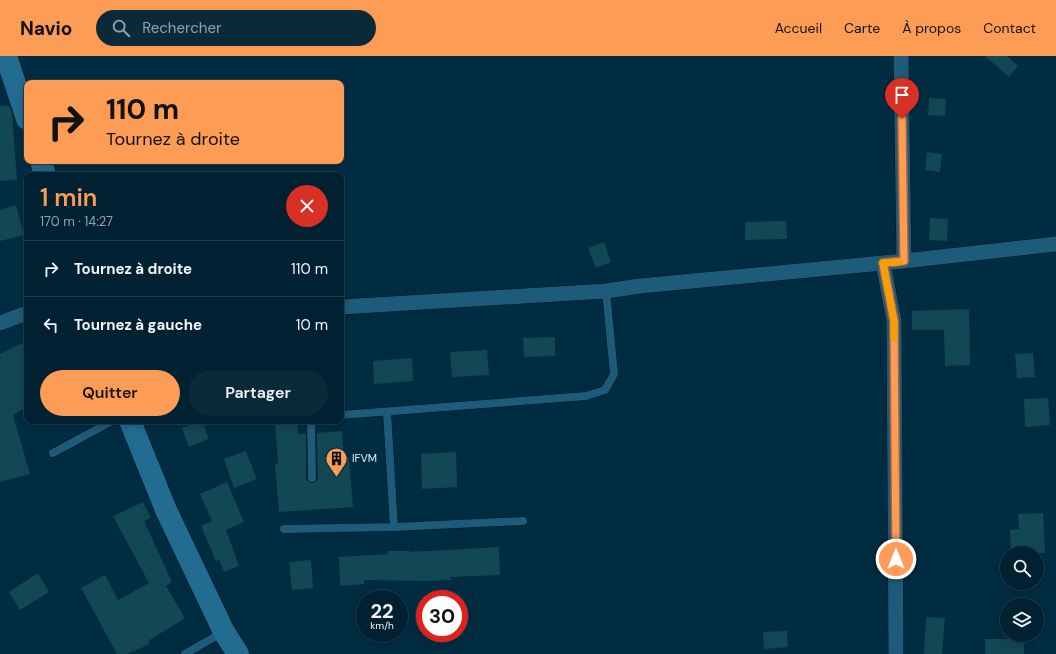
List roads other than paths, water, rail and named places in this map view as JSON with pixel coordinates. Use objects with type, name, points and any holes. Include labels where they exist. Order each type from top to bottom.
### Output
[{"type":"street","points":[[6,56],[24,110]]},
{"type":"street","points":[[900,56],[904,261]]},
{"type":"street","points":[[344,307],[606,292],[640,286],[904,261],[1056,244]]},
{"type":"street","points":[[883,263],[894,321],[896,654]]},
{"type":"street","points":[[0,323],[24,314]]},
{"type":"street","points":[[131,424],[166,510],[224,632],[238,654]]},
{"type":"lane","points":[[344,416],[586,396],[605,390],[614,374],[606,292]]},
{"type":"lane","points":[[387,412],[394,527]]},
{"type":"lane","points":[[53,453],[106,424]]},
{"type":"lane","points":[[311,424],[312,478]]},
{"type":"lane","points":[[284,529],[394,527],[523,521]]},
{"type":"lane","points":[[185,654],[224,632]]},
{"type":"place","name":"IFVM","points":[[336,478]]}]
